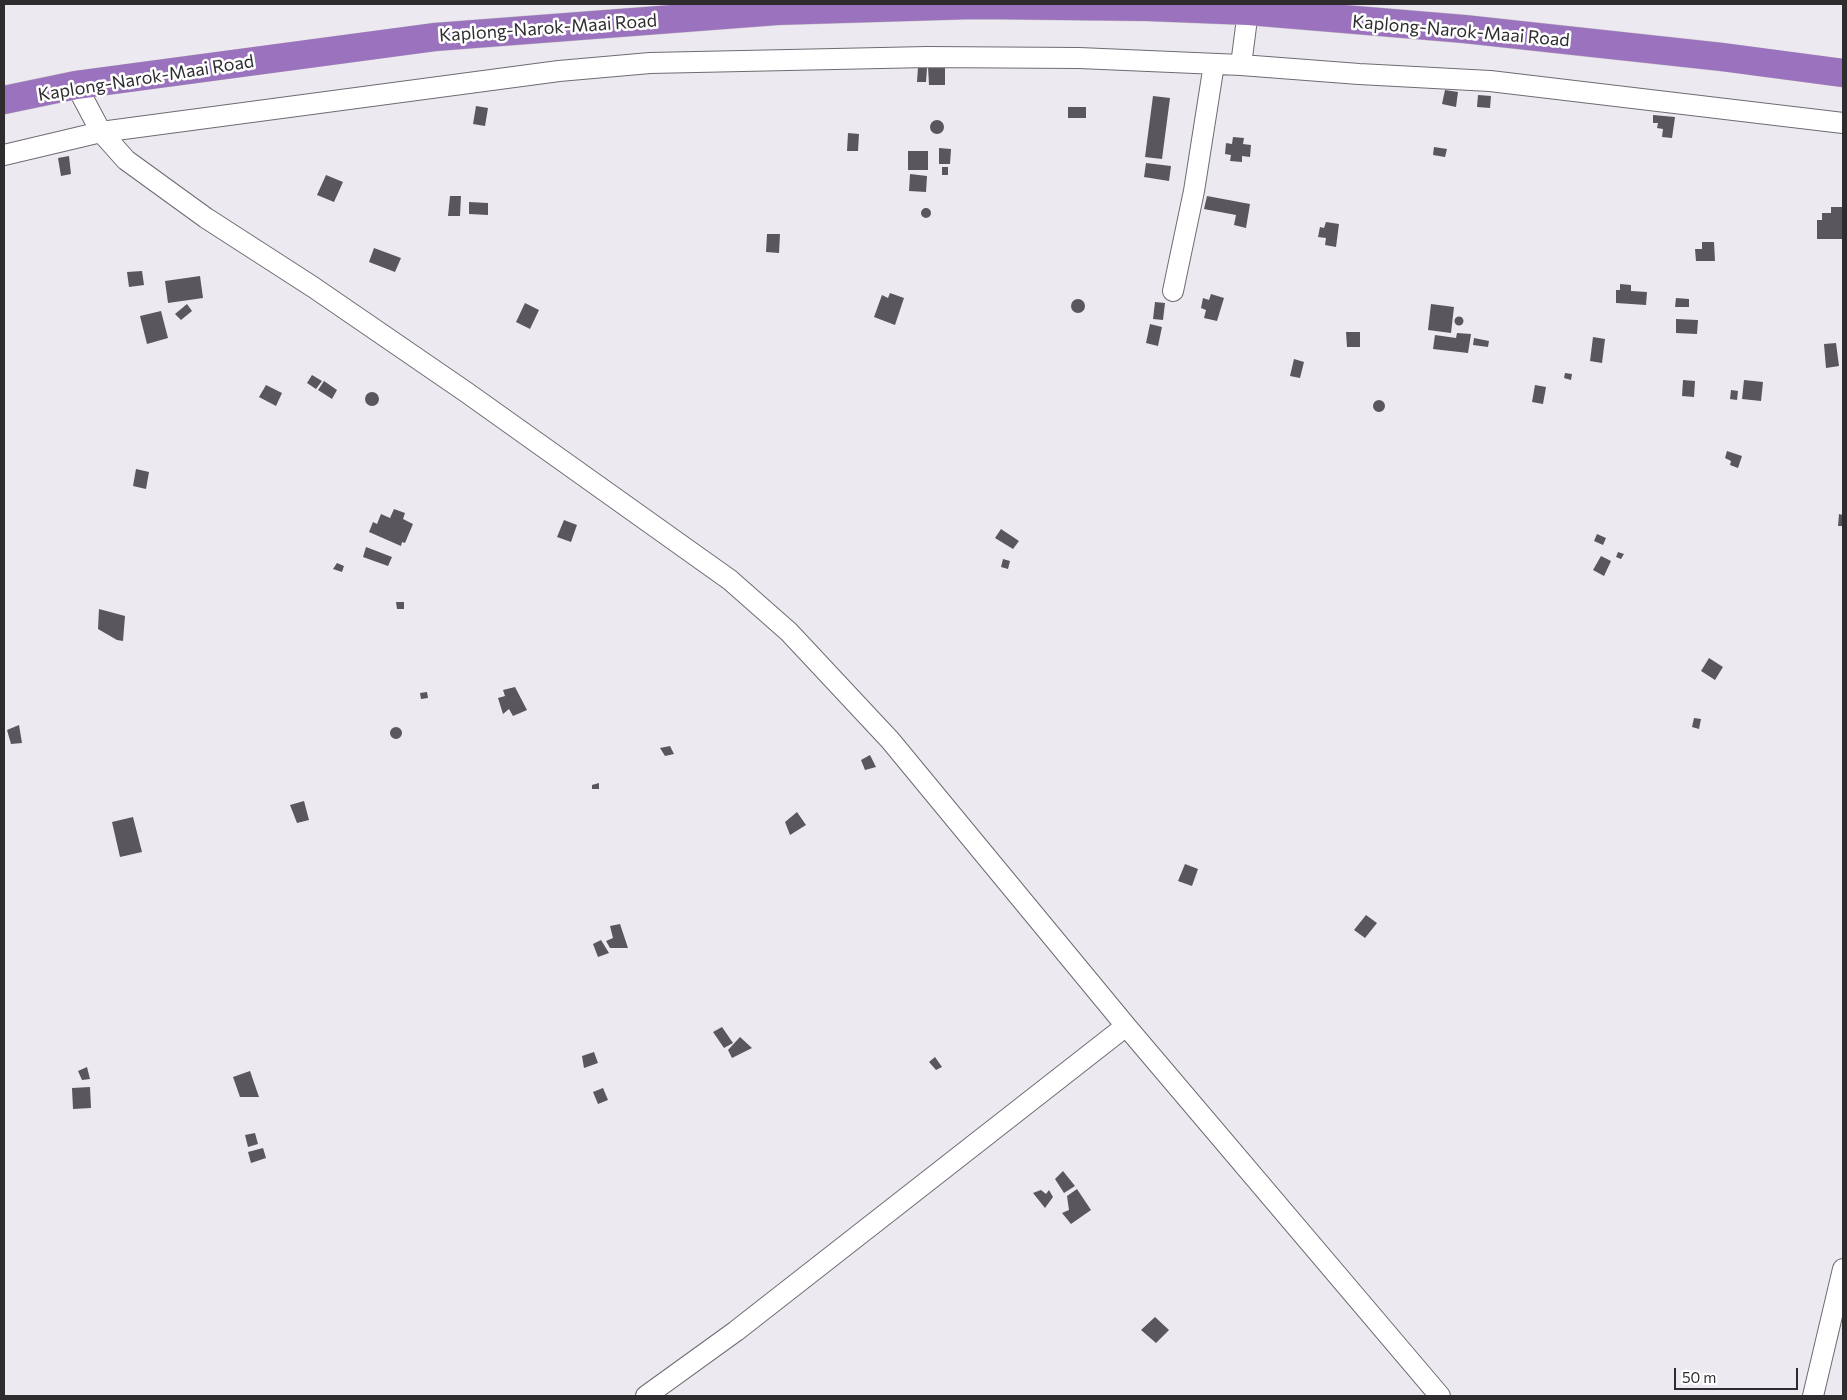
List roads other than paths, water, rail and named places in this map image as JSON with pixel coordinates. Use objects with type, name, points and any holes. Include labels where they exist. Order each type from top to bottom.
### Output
[{"type":"highway","name":"Kaplong-Narok-Maai Road","points":[[4,100],[76,85],[435,37],[778,7],[985,5],[1147,7],[1248,11],[1464,29],[1722,57],[1843,73]]},
{"type":"street","points":[[1241,65],[1248,11]]},
{"type":"street","points":[[4,155],[101,132],[559,71],[650,64],[928,57],[1079,58],[1241,65],[1359,74],[1490,80],[1843,123]]},
{"type":"street","points":[[1173,291],[1194,191],[1214,64]]},
{"type":"street","points":[[76,85],[101,132],[126,160],[206,218],[313,287],[466,392],[730,580],[789,632],[890,740],[1126,1026],[1440,1396]]},
{"type":"street","points":[[646,1396],[736,1331],[1126,1026]]},
{"type":"street","points":[[1813,1396],[1843,1269]]}]
